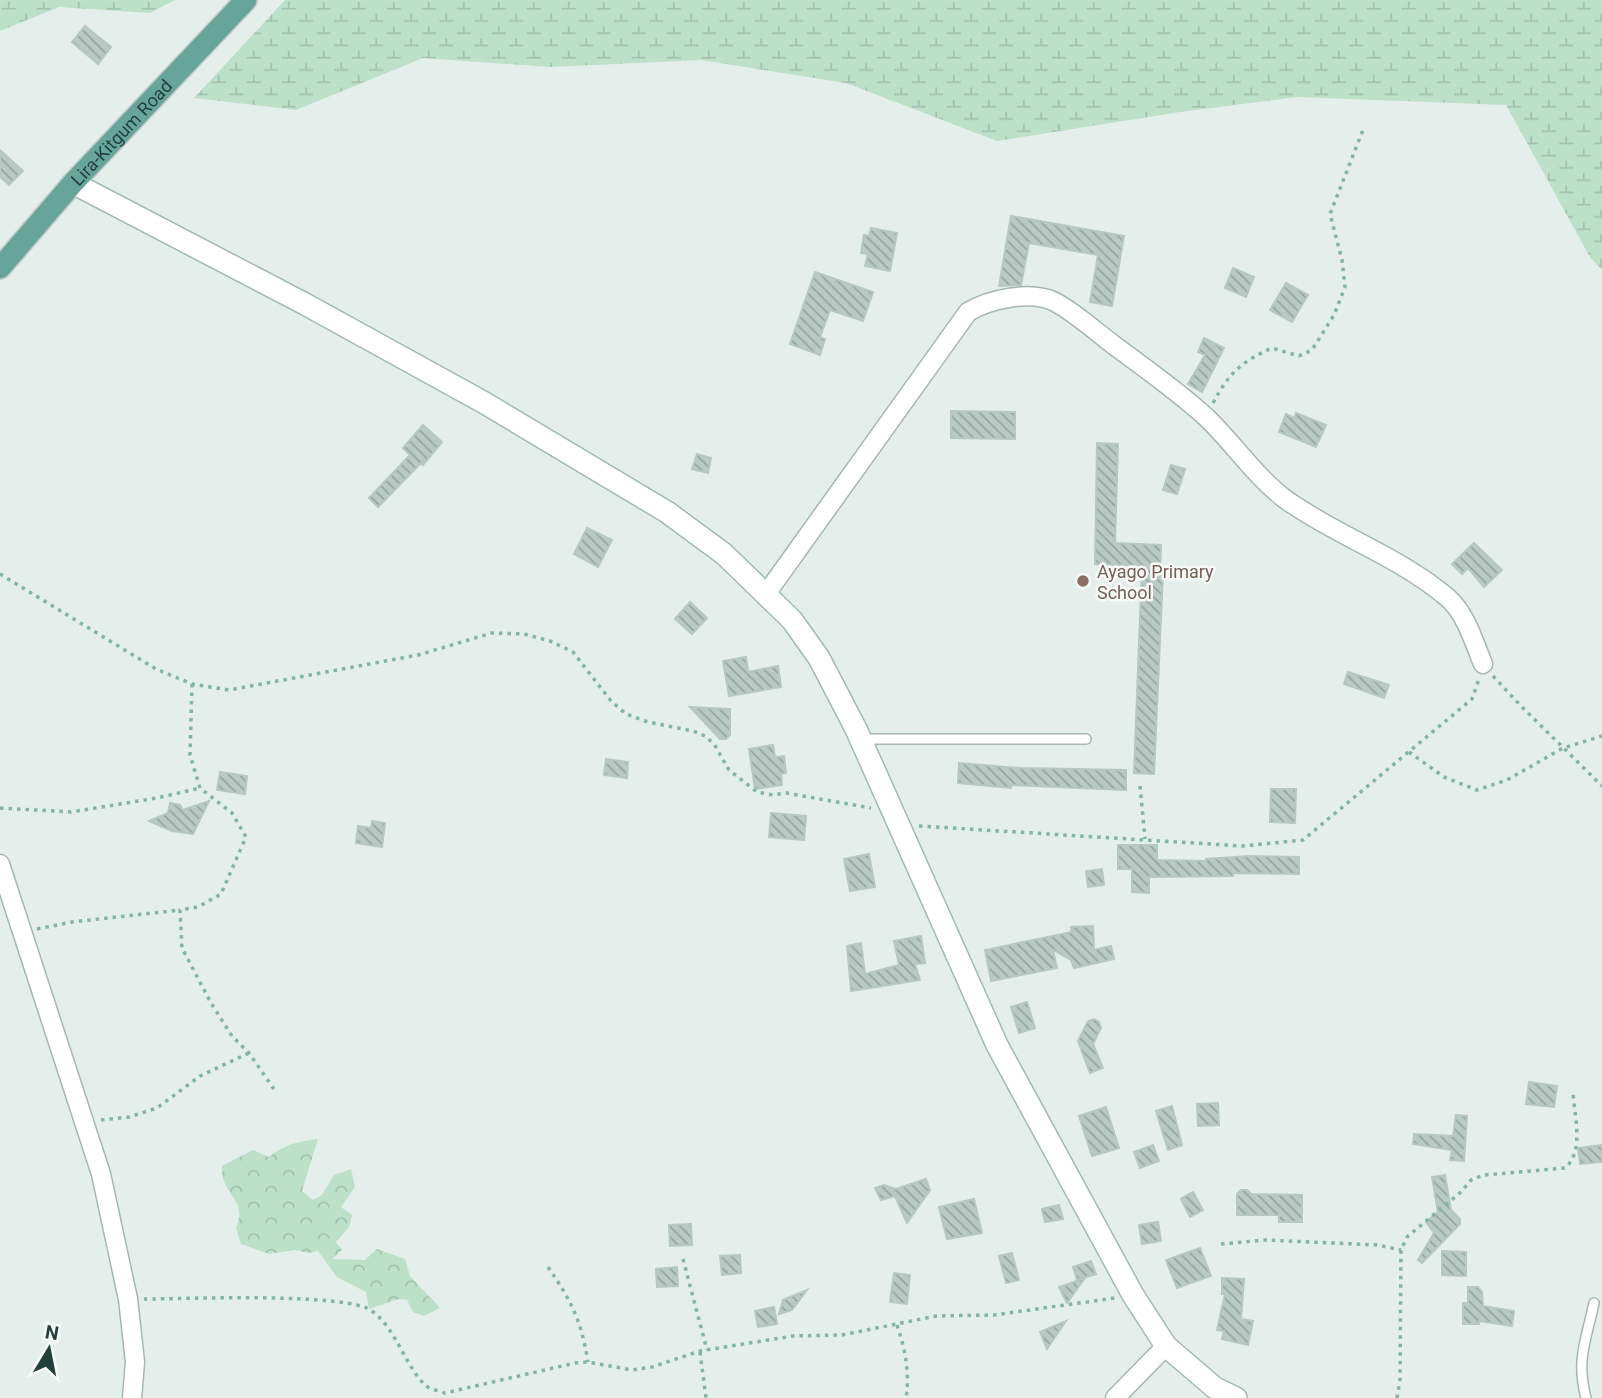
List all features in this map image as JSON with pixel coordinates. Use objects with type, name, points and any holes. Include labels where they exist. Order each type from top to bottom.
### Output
[{"type":"main road","name":"Lira-Kitgum Road","points":[[0,268],[73,183],[246,0]]},
{"type":"street","points":[[73,183],[305,304],[506,416],[667,512],[724,554],[792,620],[819,658],[861,739],[997,1045],[1133,1296],[1166,1346],[1215,1388],[1236,1398]]},
{"type":"street","points":[[766,594],[968,312],[982,303],[1009,297],[1054,301],[1206,417],[1282,496],[1311,516],[1380,553],[1450,600],[1465,622],[1483,664]]},
{"type":"street","points":[[0,864],[101,1174],[128,1299],[135,1362],[132,1398]]},
{"type":"street","points":[[1115,1398],[1166,1346]]},
{"type":"lane","points":[[861,739],[1086,739]]},
{"type":"lane","points":[[1586,1398],[1580,1359],[1594,1303]]},
{"type":"path","points":[[1206,417],[1225,380],[1250,358],[1272,348],[1299,356],[1312,350],[1334,315],[1345,287],[1342,260],[1330,215],[1363,130]]},
{"type":"path","points":[[0,574],[156,669],[192,684],[229,690],[406,657],[492,634],[524,634],[550,641],[573,652],[611,701],[626,714],[705,736],[714,744],[729,770],[757,792],[774,795],[786,793],[872,808],[895,816],[1145,840],[1242,846],[1303,839],[1472,699],[1483,664]]},
{"type":"path","points":[[1483,664],[1602,786]]},
{"type":"path","points":[[22,933],[72,922],[198,907],[221,894],[246,837],[232,813],[200,788],[190,755],[192,684]]},
{"type":"path","points":[[1409,752],[1444,777],[1477,790],[1507,780],[1563,748],[1602,736]]},
{"type":"path","points":[[1140,786],[1145,840]]},
{"type":"path","points":[[0,808],[71,811],[157,798],[200,788]]},
{"type":"path","points":[[180,910],[182,948],[211,1003],[276,1092]]},
{"type":"path","points":[[83,1122],[129,1117],[157,1108],[200,1076],[249,1053]]},
{"type":"path","points":[[1397,1398],[1401,1250],[1407,1237],[1461,1192],[1471,1180],[1484,1175],[1565,1168],[1573,1161],[1577,1152],[1573,1092]]},
{"type":"path","points":[[1221,1244],[1265,1240],[1377,1245],[1401,1250]]},
{"type":"path","points":[[682,1259],[707,1350]]},
{"type":"path","points":[[548,1267],[568,1297],[583,1330],[588,1362]]},
{"type":"path","points":[[128,1299],[303,1300],[369,1309],[383,1320],[426,1387],[444,1393],[575,1363],[588,1362],[632,1370],[652,1367],[700,1351],[793,1336],[842,1335],[936,1316],[994,1315],[1133,1296]]},
{"type":"path","points":[[897,1324],[905,1352],[908,1384],[906,1398]]},
{"type":"path","points":[[700,1351],[706,1398]]},
{"type":"green space","points":[[0,0],[175,0],[150,13],[59,7],[0,31]]},
{"type":"green space","points":[[285,0],[1602,0],[1602,270],[1590,257],[1506,105],[1297,97],[1180,112],[997,141],[846,83],[701,60],[550,67],[423,58],[296,110],[194,98]]},
{"type":"green space","points":[[318,1139],[302,1191],[313,1200],[322,1195],[334,1175],[351,1169],[355,1187],[341,1207],[352,1215],[349,1227],[336,1242],[342,1250],[332,1259],[365,1260],[377,1249],[405,1259],[410,1276],[440,1308],[424,1316],[413,1312],[407,1300],[399,1299],[369,1309],[366,1292],[337,1277],[318,1251],[309,1253],[295,1250],[269,1254],[241,1244],[236,1228],[239,1210],[225,1184],[222,1166],[253,1150],[269,1157],[292,1144]]},
{"type":"building","points":[[85,26],[111,47],[98,64],[72,42]]},
{"type":"building","points":[[0,150],[23,171],[9,185],[0,177]]},
{"type":"building","points":[[1011,216],[1124,236],[1112,306],[1090,302],[1098,255],[1029,243],[1021,285],[999,286]]},
{"type":"building","points":[[871,228],[897,233],[890,271],[865,266],[868,254],[861,253],[864,235],[869,236]]},
{"type":"building","points":[[1233,268],[1254,277],[1246,297],[1225,288]]},
{"type":"building","points":[[815,272],[873,292],[863,321],[830,310],[820,337],[825,339],[820,355],[790,344]]},
{"type":"building","points":[[1286,283],[1308,295],[1292,322],[1270,310]]},
{"type":"building","points":[[1204,338],[1224,348],[1202,392],[1188,384],[1205,355],[1198,352]]},
{"type":"building","points":[[951,411],[1015,412],[1015,439],[951,438]]},
{"type":"building","points":[[1296,413],[1326,425],[1316,447],[1279,432],[1286,414],[1294,418]]},
{"type":"building","points":[[423,425],[442,442],[423,465],[421,463],[378,507],[369,498],[410,455],[403,448]]},
{"type":"building","points":[[1097,443],[1118,444],[1115,543],[1161,545],[1160,573],[1163,573],[1154,774],[1134,773],[1142,566],[1095,564]]},
{"type":"building","points":[[697,454],[711,458],[708,473],[692,469]]},
{"type":"building","points":[[1171,465],[1185,469],[1177,494],[1163,490]]},
{"type":"building","points":[[587,528],[612,540],[598,567],[574,554]]},
{"type":"building","points":[[1474,543],[1502,570],[1484,587],[1468,568],[1462,574],[1452,564]]},
{"type":"building","points":[[690,602],[707,618],[692,634],[675,619]]},
{"type":"building","points":[[746,657],[748,672],[778,666],[781,687],[729,696],[723,661]]},
{"type":"building","points":[[1348,672],[1389,685],[1384,698],[1344,684]]},
{"type":"building","points":[[690,707],[730,709],[730,735],[726,739],[720,739]]},
{"type":"building","points":[[773,745],[775,757],[784,756],[786,773],[781,774],[782,785],[755,789],[749,749]]},
{"type":"building","points":[[606,759],[628,762],[627,778],[604,775]]},
{"type":"building","points":[[959,763],[1019,768],[1126,770],[1126,790],[1011,785],[1011,788],[958,783]]},
{"type":"building","points":[[220,772],[247,776],[245,794],[217,790]]},
{"type":"building","points":[[1271,789],[1296,789],[1295,823],[1270,822]]},
{"type":"building","points":[[209,801],[193,834],[172,831],[149,821],[168,813],[170,803],[180,805],[183,810]]},
{"type":"building","points":[[771,813],[806,816],[804,840],[769,837]]},
{"type":"building","points":[[372,821],[385,823],[382,847],[356,843],[358,826],[371,828]]},
{"type":"building","points":[[1118,845],[1157,845],[1157,860],[1299,857],[1299,874],[1233,873],[1233,876],[1149,877],[1149,893],[1132,892],[1132,869],[1118,869]]},
{"type":"building","points":[[869,854],[875,887],[850,891],[844,859]]},
{"type":"building","points":[[1102,869],[1104,885],[1088,887],[1086,871]]},
{"type":"building","points":[[1093,926],[1094,950],[1111,946],[1114,959],[1074,968],[1071,960],[1053,950],[1057,968],[991,981],[985,950],[1072,932],[1071,927]]},
{"type":"building","points":[[921,936],[925,963],[915,964],[920,980],[851,991],[847,946],[861,943],[865,974],[899,965],[894,941]]},
{"type":"building","points":[[1027,1002],[1035,1028],[1019,1033],[1011,1007]]},
{"type":"building","points":[[1094,1019],[1099,1022],[1101,1028],[1093,1044],[1103,1068],[1090,1073],[1078,1041],[1088,1021]]},
{"type":"building","points":[[1529,1082],[1557,1086],[1554,1107],[1526,1104]]},
{"type":"building","points":[[1218,1103],[1219,1125],[1198,1126],[1197,1104]]},
{"type":"building","points":[[1172,1106],[1182,1145],[1168,1150],[1156,1111]]},
{"type":"building","points":[[1106,1107],[1119,1148],[1092,1156],[1079,1116]]},
{"type":"building","points":[[1456,1115],[1467,1116],[1464,1161],[1450,1160],[1452,1150],[1413,1144],[1414,1134],[1453,1136]]},
{"type":"building","points":[[1153,1145],[1159,1161],[1140,1168],[1134,1152]]},
{"type":"building","points":[[1602,1145],[1602,1162],[1580,1164],[1578,1148]]},
{"type":"building","points":[[1445,1175],[1451,1210],[1460,1219],[1460,1224],[1422,1263],[1418,1260],[1434,1233],[1426,1222],[1438,1212],[1432,1177]]},
{"type":"building","points":[[926,1179],[930,1190],[907,1223],[895,1196],[881,1200],[875,1188],[884,1185],[896,1189]]},
{"type":"building","points":[[1241,1190],[1247,1190],[1251,1194],[1302,1195],[1302,1222],[1279,1222],[1279,1215],[1237,1215],[1237,1194]]},
{"type":"building","points":[[1193,1192],[1203,1210],[1190,1217],[1181,1199]]},
{"type":"building","points":[[974,1199],[982,1233],[947,1239],[939,1207]]},
{"type":"building","points":[[1059,1205],[1063,1219],[1045,1222],[1042,1209]]},
{"type":"building","points":[[1158,1222],[1161,1241],[1142,1244],[1139,1225]]},
{"type":"building","points":[[691,1224],[692,1245],[670,1246],[669,1225]]},
{"type":"building","points":[[1200,1248],[1211,1276],[1177,1288],[1166,1260]]},
{"type":"building","points":[[1442,1251],[1466,1252],[1466,1276],[1442,1275]]},
{"type":"building","points":[[1012,1253],[1019,1280],[1006,1283],[999,1256]]},
{"type":"building","points":[[740,1255],[741,1273],[722,1275],[720,1256]]},
{"type":"building","points":[[1091,1261],[1096,1274],[1077,1280],[1073,1267]]},
{"type":"building","points":[[677,1267],[678,1286],[657,1287],[656,1269]]},
{"type":"building","points":[[894,1273],[910,1275],[907,1304],[890,1302]]},
{"type":"building","points":[[1085,1278],[1067,1303],[1059,1287]]},
{"type":"building","points":[[1222,1278],[1244,1279],[1241,1319],[1253,1321],[1248,1345],[1222,1339],[1224,1331],[1217,1330],[1225,1294],[1222,1294]]},
{"type":"building","points":[[1468,1287],[1478,1287],[1482,1292],[1483,1306],[1514,1311],[1512,1326],[1479,1321],[1479,1324],[1463,1324],[1463,1303],[1468,1303]]},
{"type":"building","points":[[807,1290],[792,1310],[779,1314],[783,1300]]},
{"type":"building","points":[[774,1307],[777,1324],[758,1327],[755,1311]]},
{"type":"building","points":[[1066,1321],[1047,1349],[1040,1332]]},
{"type":"place","name":"Ayago Primary School","points":[[1083,581]]}]
